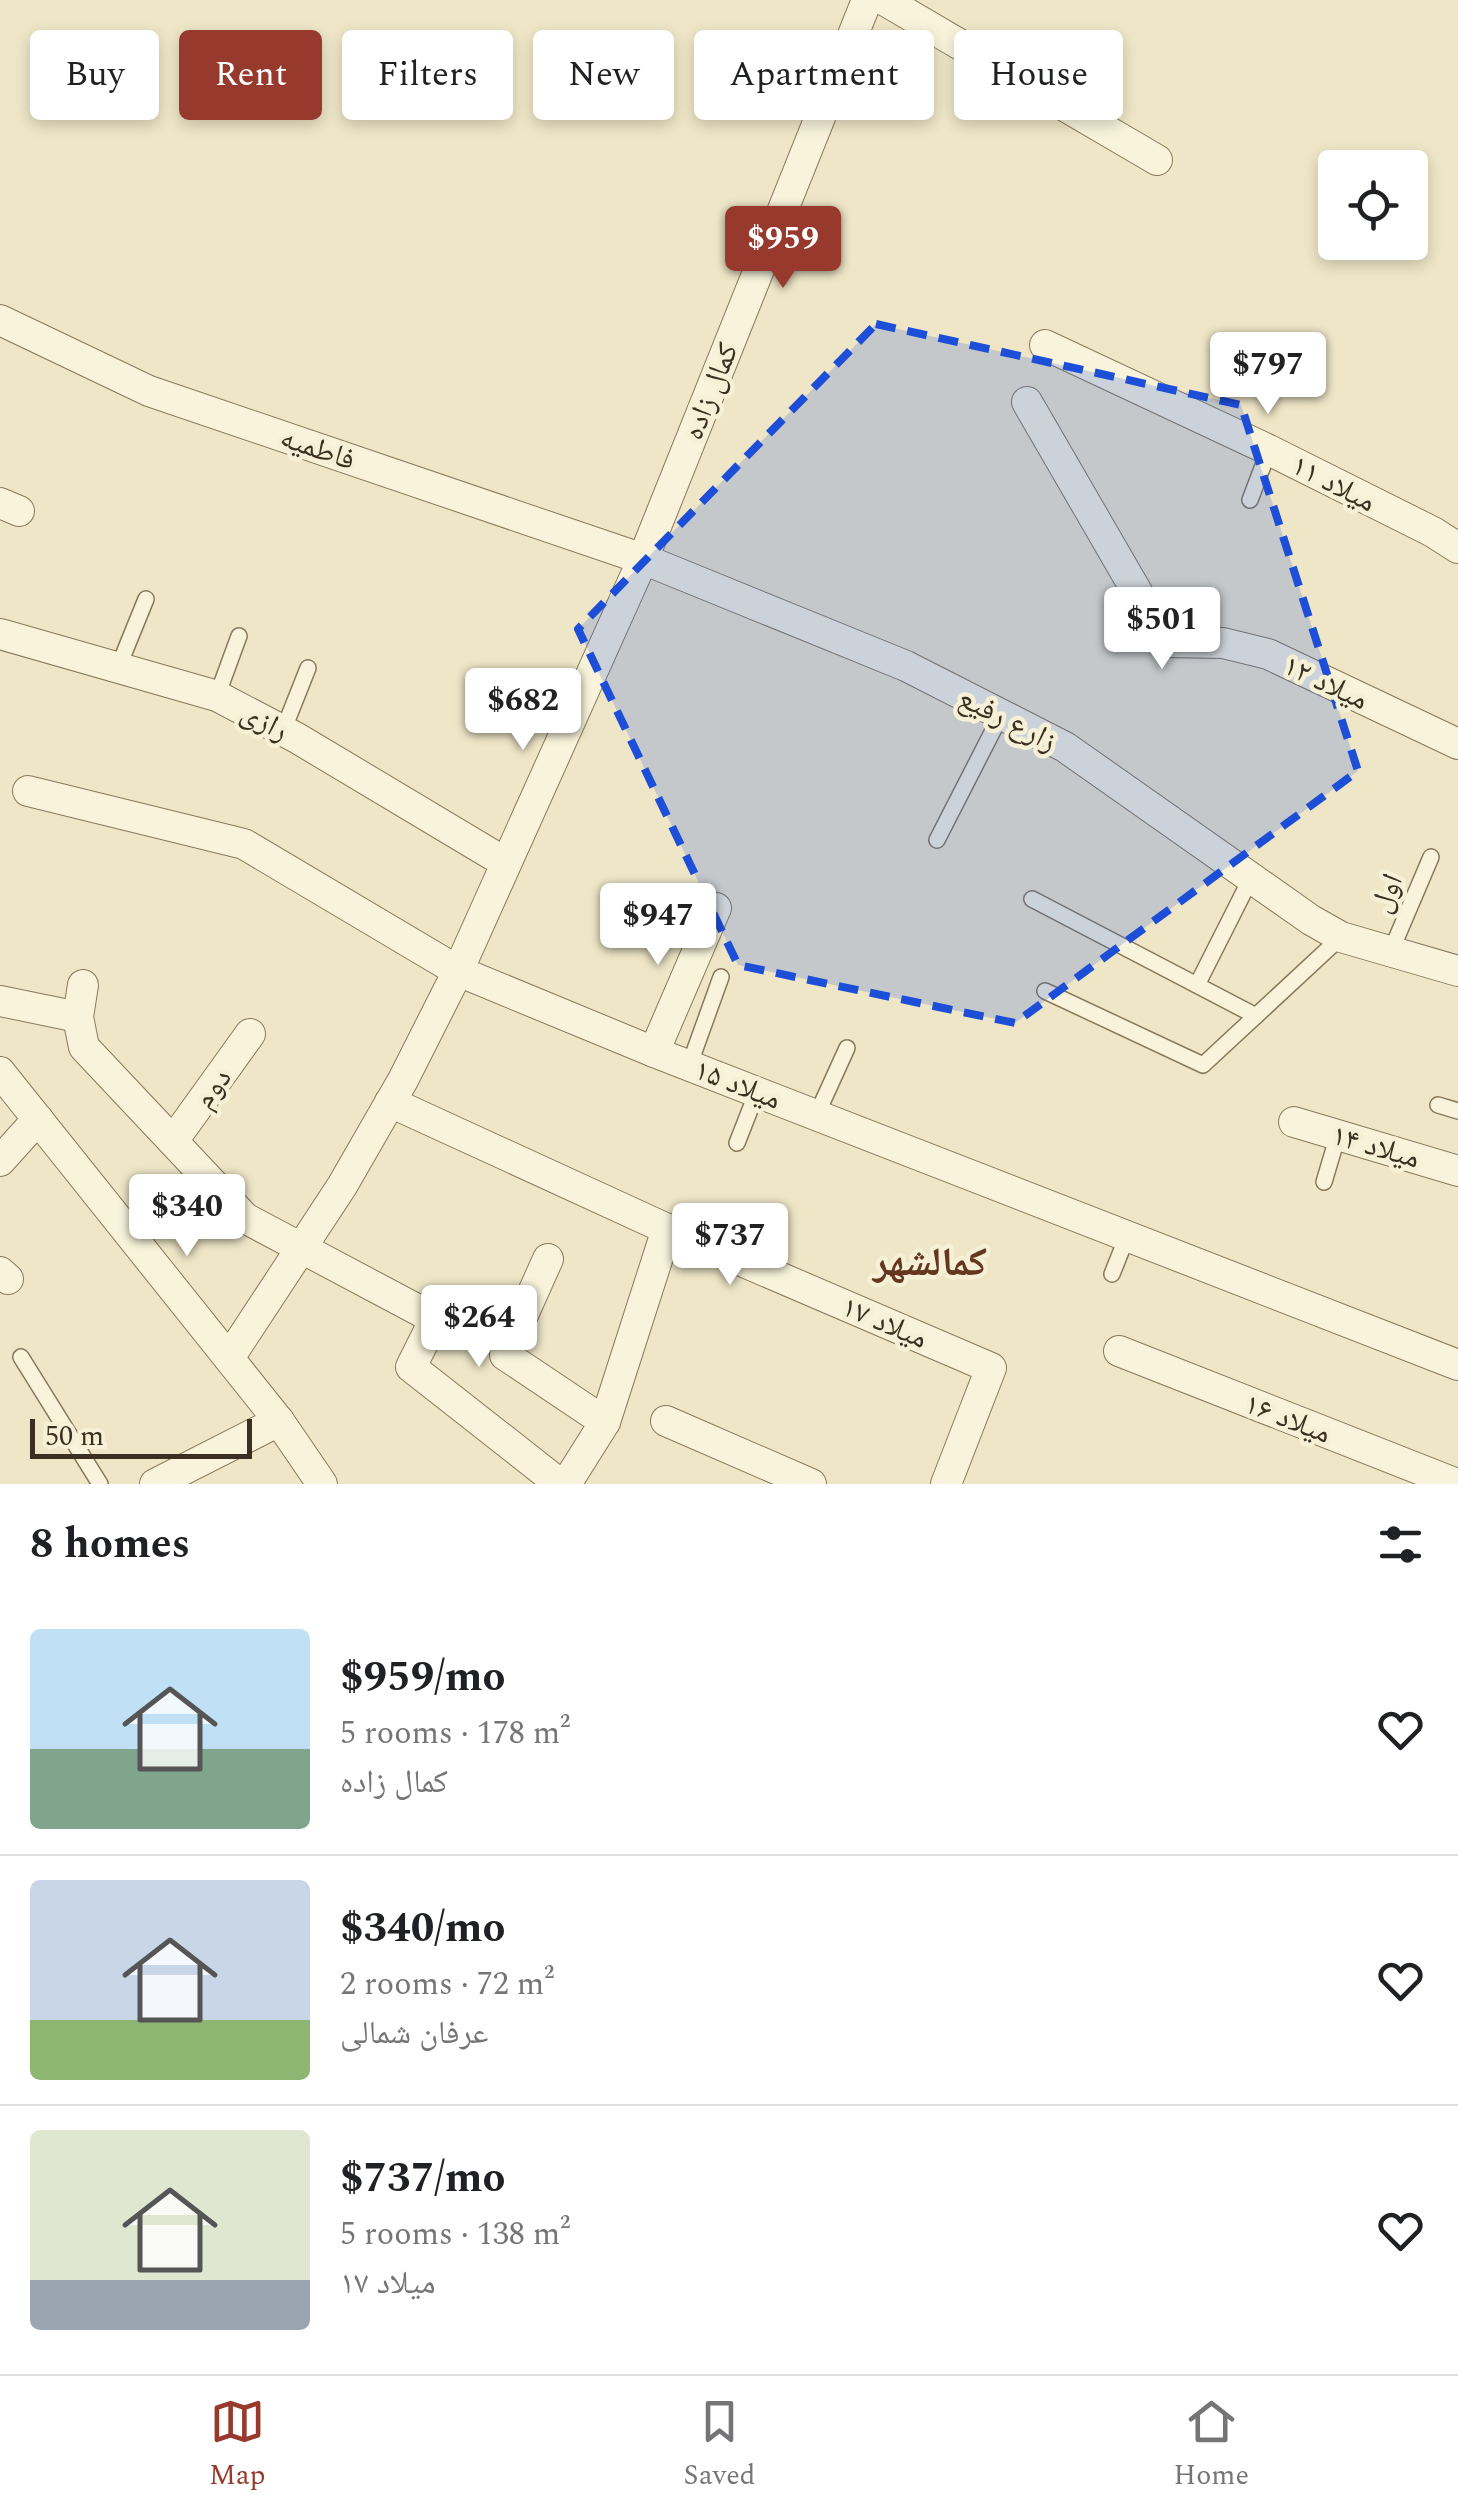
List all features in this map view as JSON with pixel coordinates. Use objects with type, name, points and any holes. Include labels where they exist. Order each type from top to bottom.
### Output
[{"type":"street","name":"کمال زاده","points":[[229,1358],[302,1250],[390,1102],[458,971],[643,560],[867,0]]},
{"type":"street","points":[[884,0],[1157,160]]},
{"type":"street","name":"فاطمیه","points":[[0,320],[149,390],[643,560]]},
{"type":"street","name":"میلاد ۱۱","points":[[1045,345],[1268,450],[1458,548]]},
{"type":"street","name":"میلاد ۱۲","points":[[1027,402],[1166,642],[1223,643],[1268,654],[1458,744]]},
{"type":"street","name":"زارع رفیع","points":[[643,560],[906,666],[1065,747],[1341,937],[1458,971]]},
{"type":"street","name":"رازی","points":[[0,634],[216,696],[506,863]]},
{"type":"street","name":"میلاد ۱۵","points":[[28,790],[244,844],[458,971],[689,1066],[1458,1365]]},
{"type":"street","points":[[654,1052],[716,908]]},
{"type":"street","points":[[83,985],[78,1017],[84,1047],[246,1218],[435,1319],[411,1366],[563,1484],[605,1422],[666,1229]]},
{"type":"street","points":[[0,1001],[78,1017]]},
{"type":"street","name":"دوم","points":[[173,1142],[250,1034]]},
{"type":"street","points":[[0,1072],[279,1421],[322,1484]]},
{"type":"street","name":"میلاد ۱۷","points":[[390,1102],[666,1229],[991,1368],[946,1484]]},
{"type":"street","points":[[0,1161],[38,1120]]},
{"type":"street","name":"میلاد ۱۴","points":[[1294,1122],[1458,1170]]},
{"type":"street","points":[[548,1259],[505,1355],[605,1422]]},
{"type":"street","name":"میلاد ۱۶","points":[[1119,1351],[1457,1484]]},
{"type":"street","points":[[666,1420],[810,1484]]},
{"type":"street","points":[[155,1484],[279,1421]]},
{"type":"lane","points":[[1250,500],[1268,450]]},
{"type":"lane","points":[[118,668],[146,599]]},
{"type":"lane","points":[[216,696],[239,636]]},
{"type":"lane","points":[[282,731],[308,668]]},
{"type":"lane","points":[[937,840],[1001,715]]},
{"type":"lane","name":"اول","points":[[1391,952],[1431,857]]},
{"type":"lane","points":[[1197,985],[1251,878]]},
{"type":"lane","points":[[1032,899],[1256,1016]]},
{"type":"lane","points":[[1045,991],[1203,1066],[1341,937]]},
{"type":"lane","points":[[689,1066],[721,977]]},
{"type":"lane","points":[[817,1114],[847,1048]]},
{"type":"lane","points":[[737,1144],[756,1092]]},
{"type":"lane","points":[[1438,1105],[1458,1111]]},
{"type":"lane","points":[[1324,1182],[1338,1135]]},
{"type":"lane","points":[[1112,1274],[1128,1234]]},
{"type":"lane","points":[[21,1358],[100,1484]]},
{"type":"highlighted area","points":[[876,324],[1241,405],[1358,771],[1015,1023],[738,965],[578,629]]},
{"type":"district","name":"کمالشهر","points":[[930,1261]]}]
